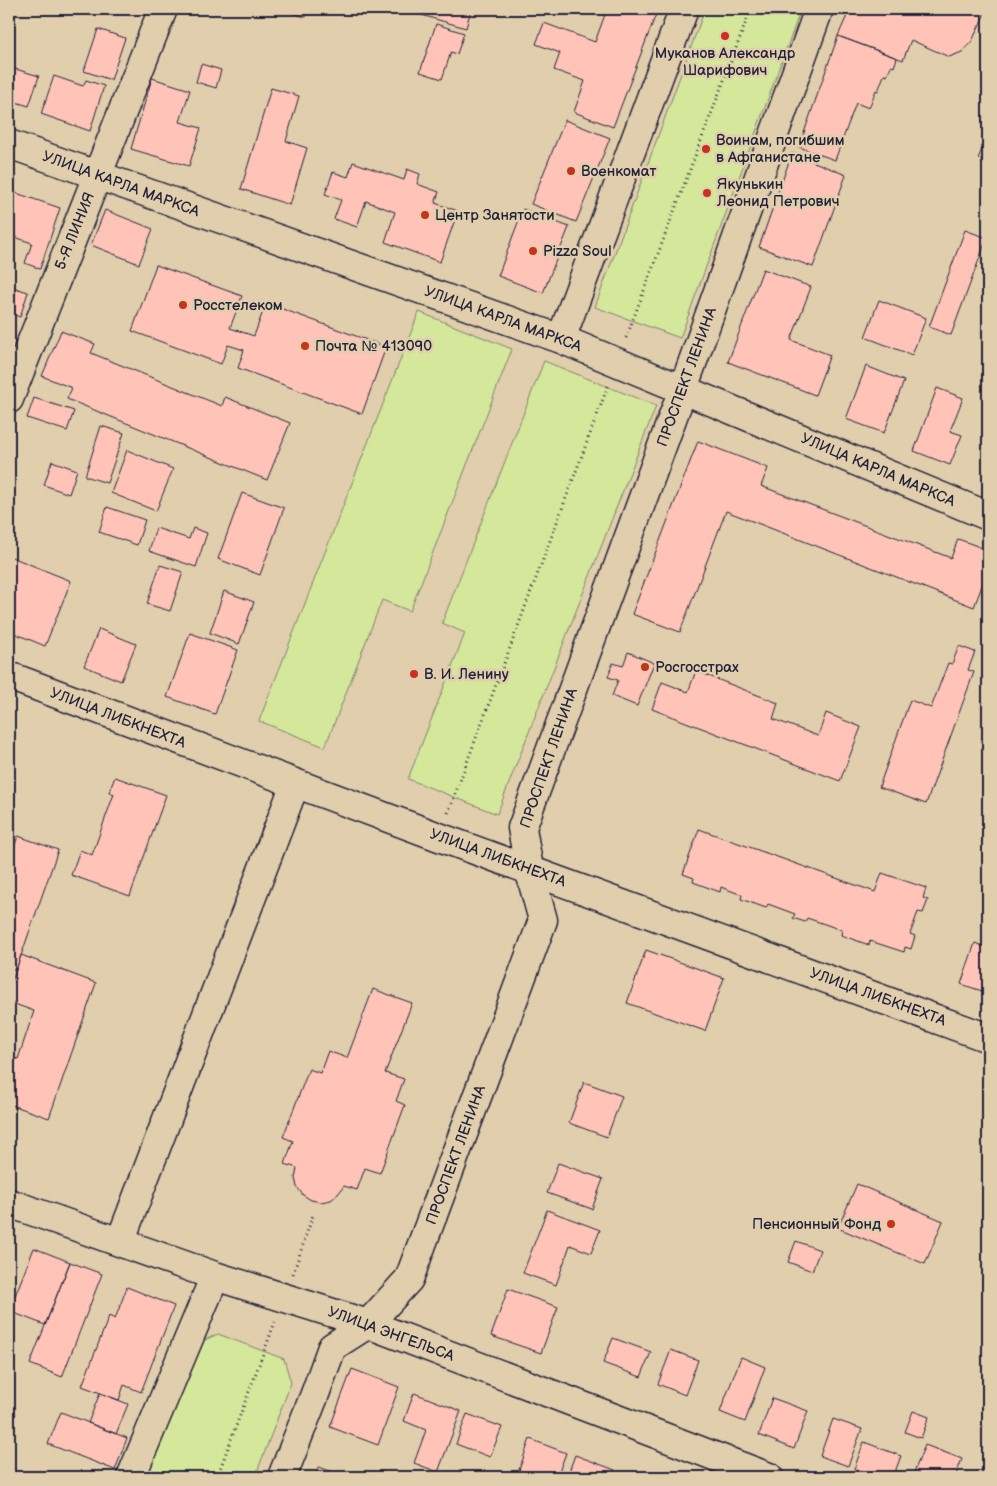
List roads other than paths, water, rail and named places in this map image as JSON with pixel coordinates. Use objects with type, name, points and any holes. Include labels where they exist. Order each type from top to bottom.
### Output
[{"type":"street","name":"5-Я ЛИНИЯ","points":[[9,398],[164,9]]},
{"type":"street","points":[[561,339],[684,9]]},
{"type":"street","name":"ПРОСПЕКТ ЛЕНИНА","points":[[282,1477],[332,1347],[368,1324],[409,1279],[543,920],[529,869],[522,828],[683,389],[819,9]]},
{"type":"street","name":"УЛИЦА КАРЛА МАРКСА","points":[[9,144],[561,339],[988,516]]},
{"type":"street","name":"УЛИЦА ЛИБКНЕХТА","points":[[9,676],[240,764],[988,1038]]},
{"type":"street","points":[[120,1242],[295,784]]},
{"type":"street","name":"УЛИЦА ЭНГЕЛЬСА","points":[[9,1203],[215,1276],[368,1324],[769,1477]]},
{"type":"street","points":[[131,1477],[215,1276]]},
{"type":"place","name":"Муканов Александр Шарифович","points":[[725,36]]},
{"type":"place","name":"Воинам, погибшим в Афганистане","points":[[706,149]]},
{"type":"place","name":"Военкомат","points":[[571,171]]},
{"type":"place","name":"Якунькин Леонид Петрович","points":[[707,193]]},
{"type":"place","name":"Центр Занятости","points":[[425,215]]},
{"type":"place","name":"Pizza Soul","points":[[533,251]]},
{"type":"place","name":"Росстелеком","points":[[183,305]]},
{"type":"place","name":"Почта № 413090","points":[[305,346]]},
{"type":"place","name":"Росгосстрах","points":[[645,667]]},
{"type":"place","name":"В. И. Ленину","points":[[414,674]]},
{"type":"place","name":"Пенсионный Фонд","points":[[891,1224]]}]
